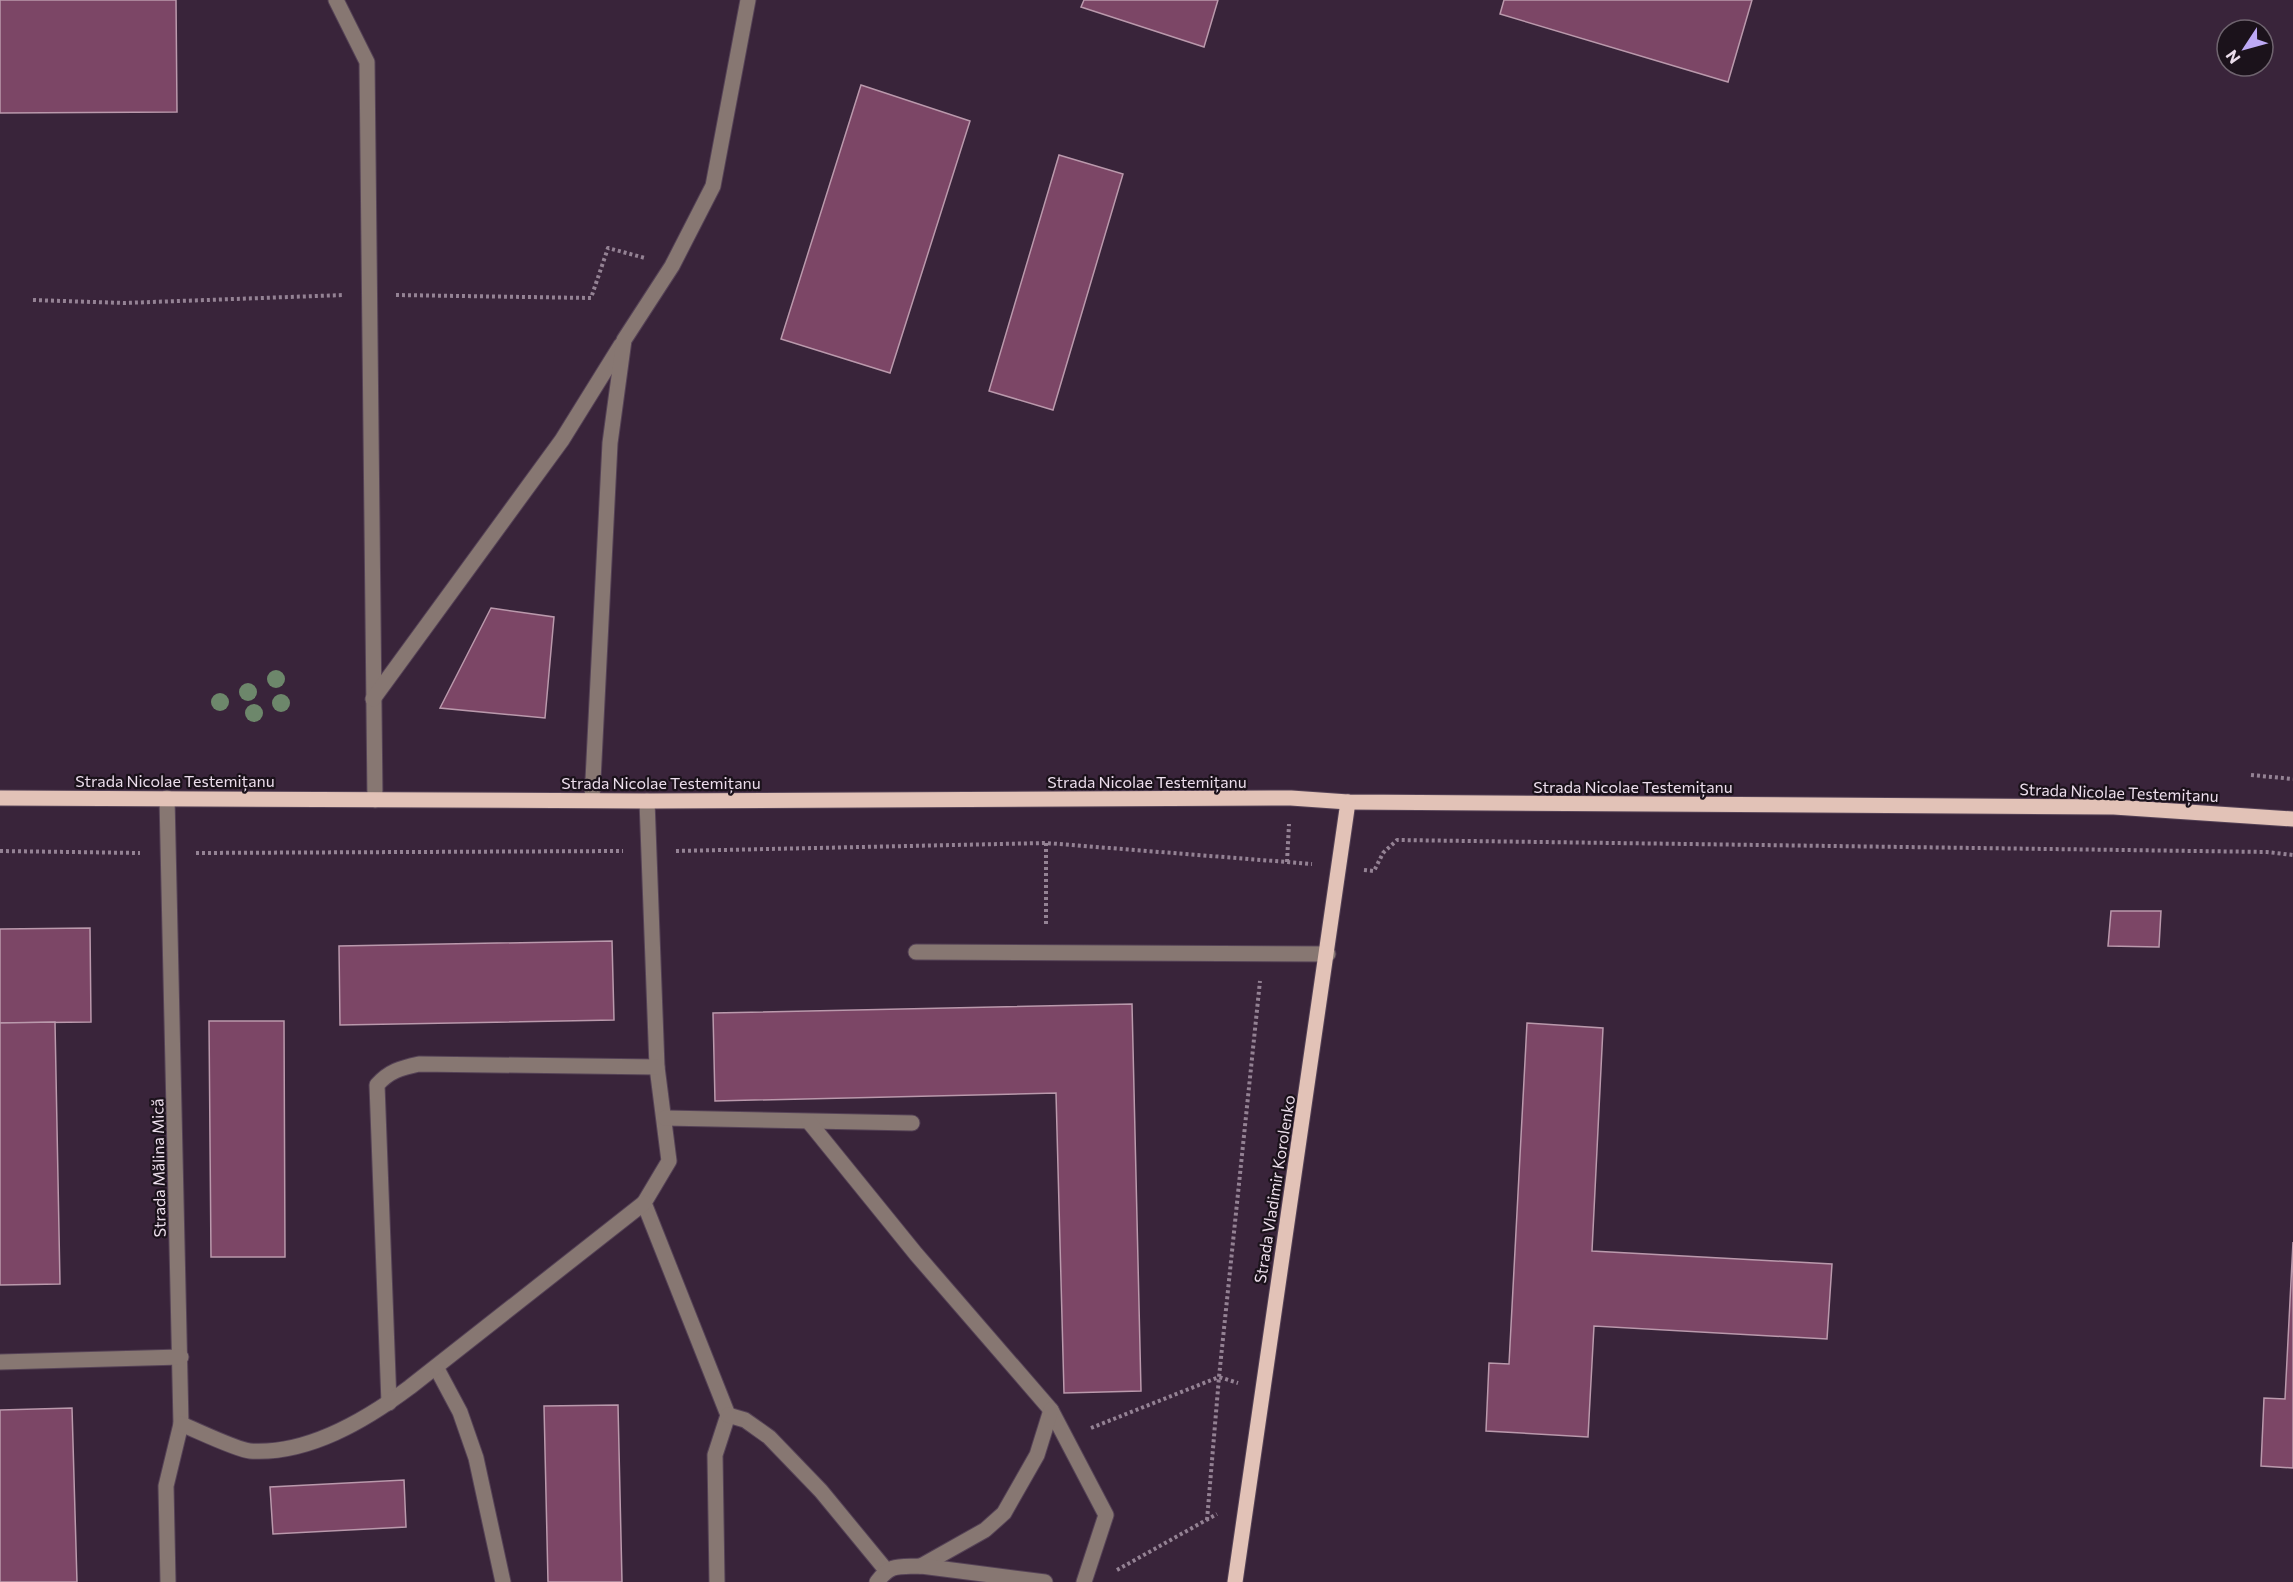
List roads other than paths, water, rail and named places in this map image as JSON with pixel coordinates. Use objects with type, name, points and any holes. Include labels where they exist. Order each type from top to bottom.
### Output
[{"type":"main road","name":"Strada Nicolae Testemițanu","points":[[0,798],[647,801],[1291,798],[1348,802],[2114,807],[2293,819]]},
{"type":"main road","name":"Strada Vladimir Korolenko","points":[[1235,1582],[1328,954],[1348,802]]},
{"type":"street","points":[[336,0],[367,62],[375,800]]},
{"type":"street","points":[[373,699],[562,440],[672,266],[712,186],[748,0]]},
{"type":"street","points":[[592,800],[610,443],[624,340]]},
{"type":"street","name":"Strada Mălina Mică","points":[[167,798],[182,1424],[166,1486],[168,1582]]},
{"type":"street","points":[[182,1424],[249,1451],[308,1444],[340,1432],[389,1403],[644,1203],[669,1161],[657,1067],[647,801]]},
{"type":"street","points":[[916,952],[1328,954]]},
{"type":"street","points":[[389,1403],[377,1085],[385,1076],[399,1068],[419,1064],[657,1067]]},
{"type":"street","points":[[665,1118],[912,1123]]},
{"type":"street","points":[[809,1122],[916,1254],[1051,1410],[1106,1515],[1084,1582]]},
{"type":"street","points":[[644,1203],[728,1415],[715,1455],[717,1582]]},
{"type":"street","points":[[0,1362],[181,1357]]},
{"type":"street","points":[[436,1367],[460,1412],[476,1458],[502,1582]]},
{"type":"street","points":[[921,1566],[985,1530],[1004,1513],[1037,1455],[1051,1410]]},
{"type":"street","points":[[728,1415],[745,1420],[769,1437],[822,1491],[881,1576],[900,1567],[921,1566],[1045,1582]]}]
